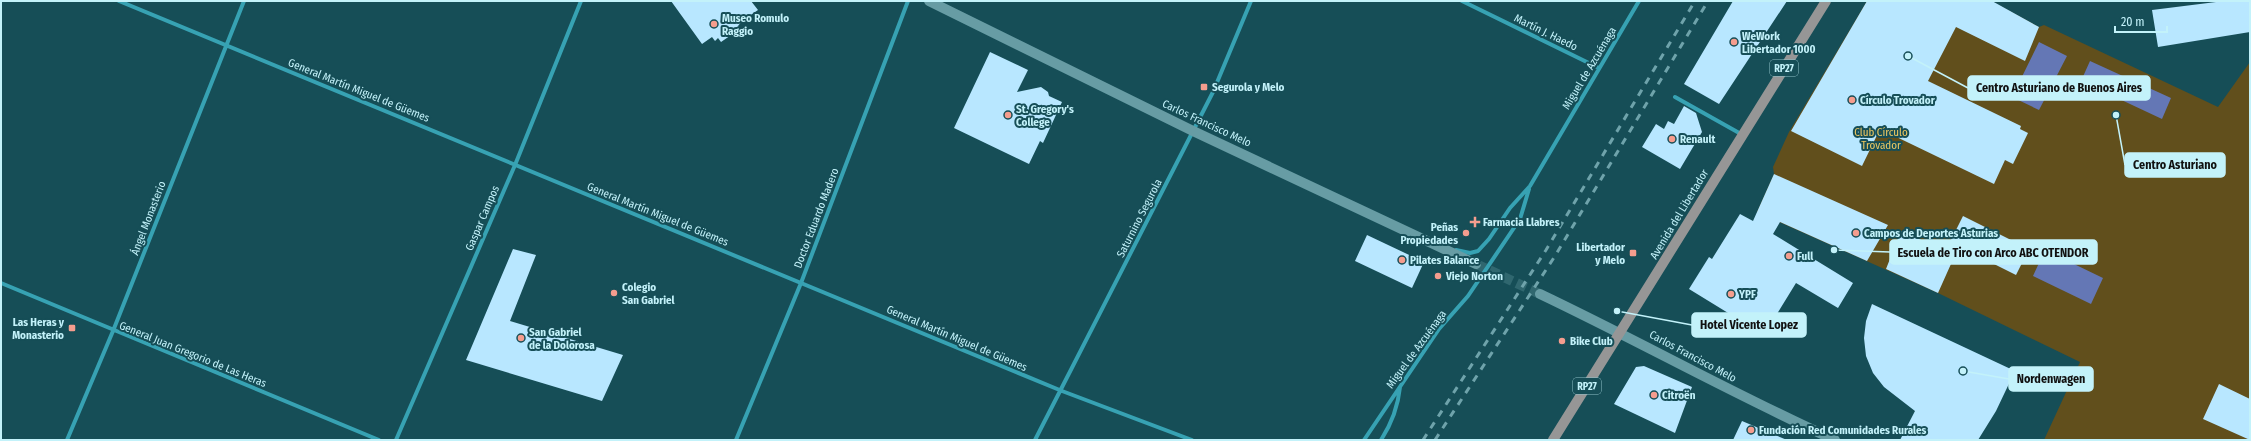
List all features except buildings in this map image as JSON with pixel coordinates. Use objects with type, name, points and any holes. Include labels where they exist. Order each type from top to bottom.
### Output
[{"type":"main road","name":"Avenida del Libertador","points":[[1553,440],[1621,332],[1741,134],[1826,1]]},
{"type":"street","name":"General Martín Miguel de Güemes","points":[[119,1],[1062,391],[1192,440]]},
{"type":"street","name":"Ángel Monasterio","points":[[66,440],[113,330],[225,45],[244,1]]},
{"type":"street","name":"Gaspar Campos","points":[[396,440],[515,165],[581,1]]},
{"type":"street","name":"Doctor Eduardo Madero","points":[[736,440],[800,283],[908,1]]},
{"type":"street","name":"Carlos Francisco Melo","points":[[929,1],[1193,131],[1442,246],[1476,264]]},
{"type":"street","name":"Saturnino Segurola","points":[[1035,440],[1062,391],[1213,92],[1252,1]]},
{"type":"street","name":"Martín J. Haedo","points":[[1462,1],[1599,68]]},
{"type":"street","name":"Miguel de Azcuénaga","points":[[1442,246],[1470,253],[1478,251],[1489,239],[1510,208],[1530,186],[1639,1]]},
{"type":"street","points":[[1675,98],[1741,134]]},
{"type":"street","name":"Miguel de Azcuénaga","points":[[1364,440],[1439,329],[1468,296],[1520,219],[1530,186]]},
{"type":"street","name":"General Juan Gregorio de Las Heras","points":[[1,283],[379,440]]},
{"type":"street","name":"Carlos Francisco Melo","points":[[1540,294],[1621,332],[1767,409],[1835,440]]},
{"type":"street","points":[[1381,440],[1390,426],[1398,404],[1400,386]]},
{"type":"green space","name":"Club Círculo Trovador","points":[[1867,1],[1991,1],[2039,27],[2044,25],[2218,107],[2250,62],[2250,440],[2044,440],[2080,362],[1938,293],[1757,212],[1774,174],[1773,167],[1789,132]]},
{"type":"water","points":[[2039,42],[2067,56],[2039,110],[2012,97]]},
{"type":"water","points":[[2090,61],[2171,98],[2162,119],[2081,81]]},
{"type":"water","points":[[2045,250],[2103,278],[2091,304],[2033,276]]},
{"type":"tunnel","points":[[1476,264],[1540,294]]},
{"type":"railway","points":[[1423,440],[1546,250],[1695,1]]},
{"type":"railway","points":[[1435,440],[1555,256],[1708,1]]},
{"type":"place","name":"Museo Romulo Raggio","points":[[714,24]]},
{"type":"place","name":"WeWork Libertador 1000","points":[[1734,42]]},
{"type":"place","name":"Centro Asturiano de Buenos Aires","points":[[1908,56]]},
{"type":"place","name":"Segurola y Melo","points":[[1204,87]]},
{"type":"place","name":"Círculo Trovador","points":[[1852,100]]},
{"type":"place","name":"St. Gregory's College","points":[[1008,115]]},
{"type":"place","name":"Centro Asturiano","points":[[2116,115]]},
{"type":"place","name":"Renault","points":[[1672,139]]},
{"type":"place","name":"Farmacia Llabres","points":[[1475,222]]},
{"type":"place","name":"Peñas Propiedades","points":[[1466,233]]},
{"type":"place","name":"Campos de Deportes Asturias","points":[[1856,233]]},
{"type":"place","name":"Escuela de Tiro con Arco ABC OTENDOR","points":[[1834,250]]},
{"type":"place","name":"Libertador y Melo","points":[[1633,253]]},
{"type":"place","name":"Full","points":[[1789,256]]},
{"type":"place","name":"Pilates Balance","points":[[1402,260]]},
{"type":"place","name":"Viejo Norton","points":[[1438,276]]},
{"type":"place","name":"Colegio San Gabriel","points":[[614,293]]},
{"type":"place","name":"YPF","points":[[1731,294]]},
{"type":"place","name":"Hotel Vicente Lopez","points":[[1617,311]]},
{"type":"place","name":"Las Heras y Monasterio","points":[[72,328]]},
{"type":"place","name":"San Gabriel de la Dolorosa","points":[[521,338]]},
{"type":"place","name":"Bike Club","points":[[1562,341]]},
{"type":"place","name":"Nordenwagen","points":[[1963,371]]},
{"type":"place","name":"Citroën","points":[[1654,395]]},
{"type":"place","name":"Fundación Red Comunidades Rurales","points":[[1751,430]]}]
